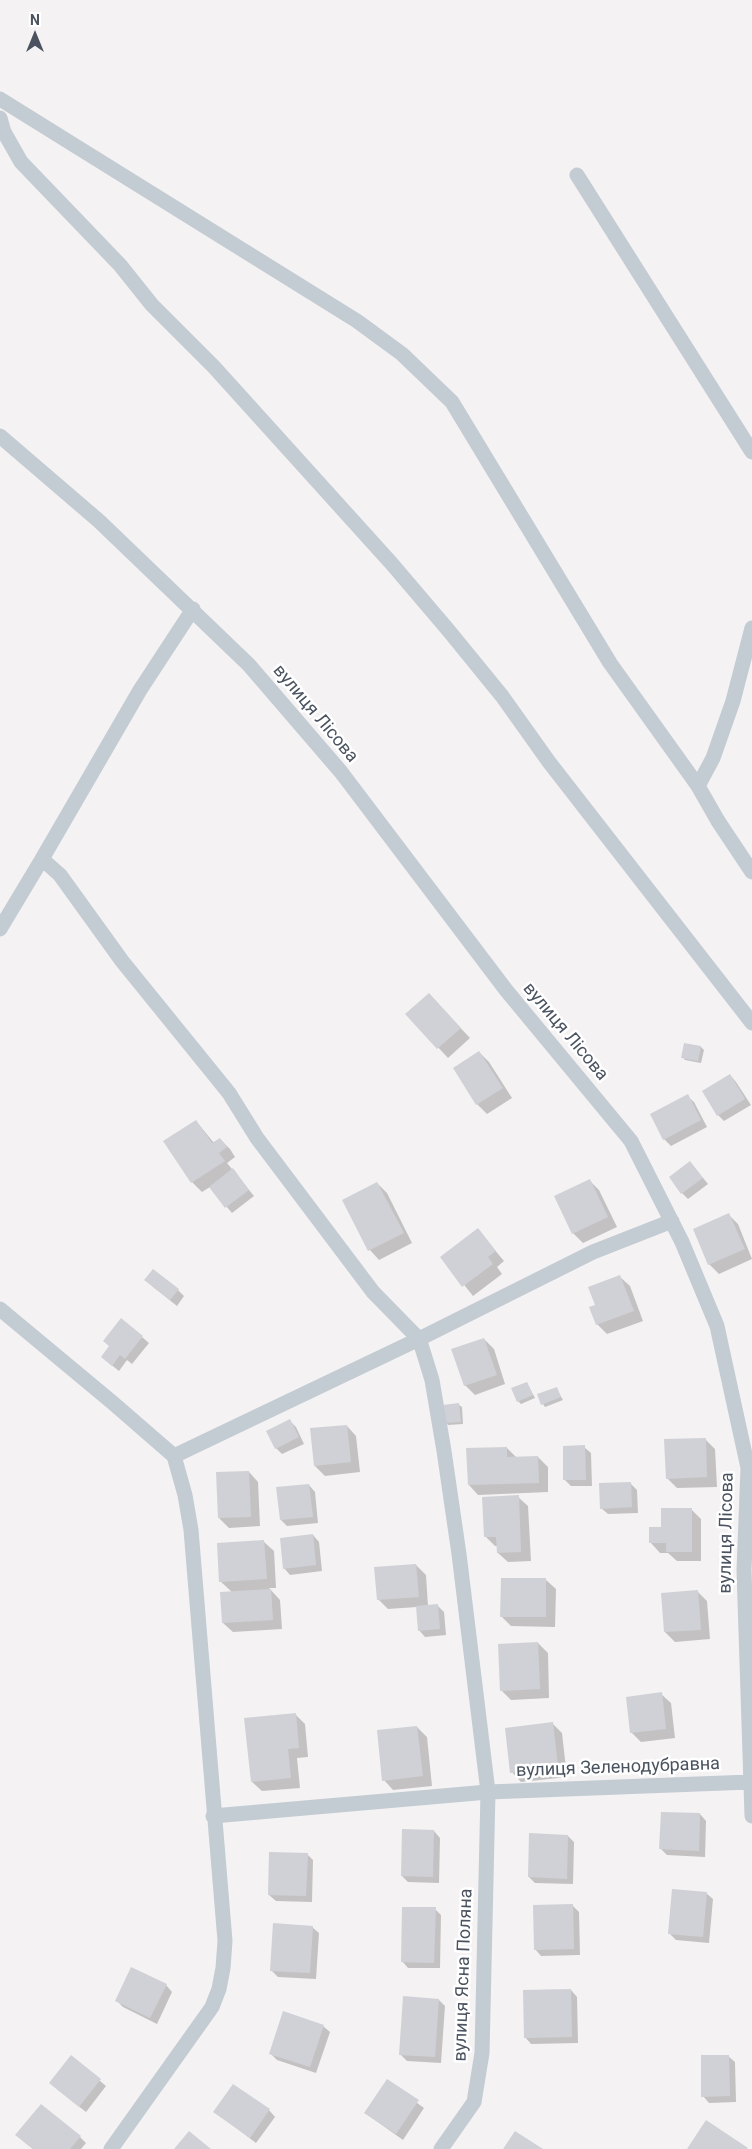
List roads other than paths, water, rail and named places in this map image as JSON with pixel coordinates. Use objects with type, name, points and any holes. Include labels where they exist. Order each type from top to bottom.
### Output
[{"type":"street","points":[[0,99],[357,321],[402,354],[452,402],[610,663],[698,786],[718,821],[752,872]]},
{"type":"street","points":[[0,118],[4,132],[21,162],[120,265],[152,304],[214,367],[392,564],[449,631],[502,696],[549,762],[752,1023]]},
{"type":"street","points":[[577,175],[752,452]]},
{"type":"street","name":"вулиця Лісова","points":[[0,436],[99,521],[193,609],[249,665],[341,772],[506,990],[631,1142],[672,1220],[717,1326],[748,1468],[744,1570],[752,1816]]},
{"type":"street","points":[[0,929],[140,690],[193,609]]},
{"type":"street","points":[[698,786],[713,758],[733,701],[752,628]]},
{"type":"street","points":[[42,859],[60,875],[122,961],[229,1094],[257,1138],[373,1292],[419,1339]]},
{"type":"street","points":[[174,1456],[419,1339],[594,1252],[672,1220]]},
{"type":"street","points":[[0,1309],[114,1403],[174,1456],[185,1495],[190,1530],[225,1941],[219,1989],[212,2007],[111,2149]]},
{"type":"street","name":"вулиця Ясна Поляна","points":[[419,1339],[432,1380],[444,1450],[459,1554],[488,1792],[482,2053],[474,2102],[441,2149]]},
{"type":"street","points":[[748,1468],[752,1453]]},
{"type":"street","name":"вулиця Зеленодубравна","points":[[213,1816],[488,1792],[750,1782]]}]
